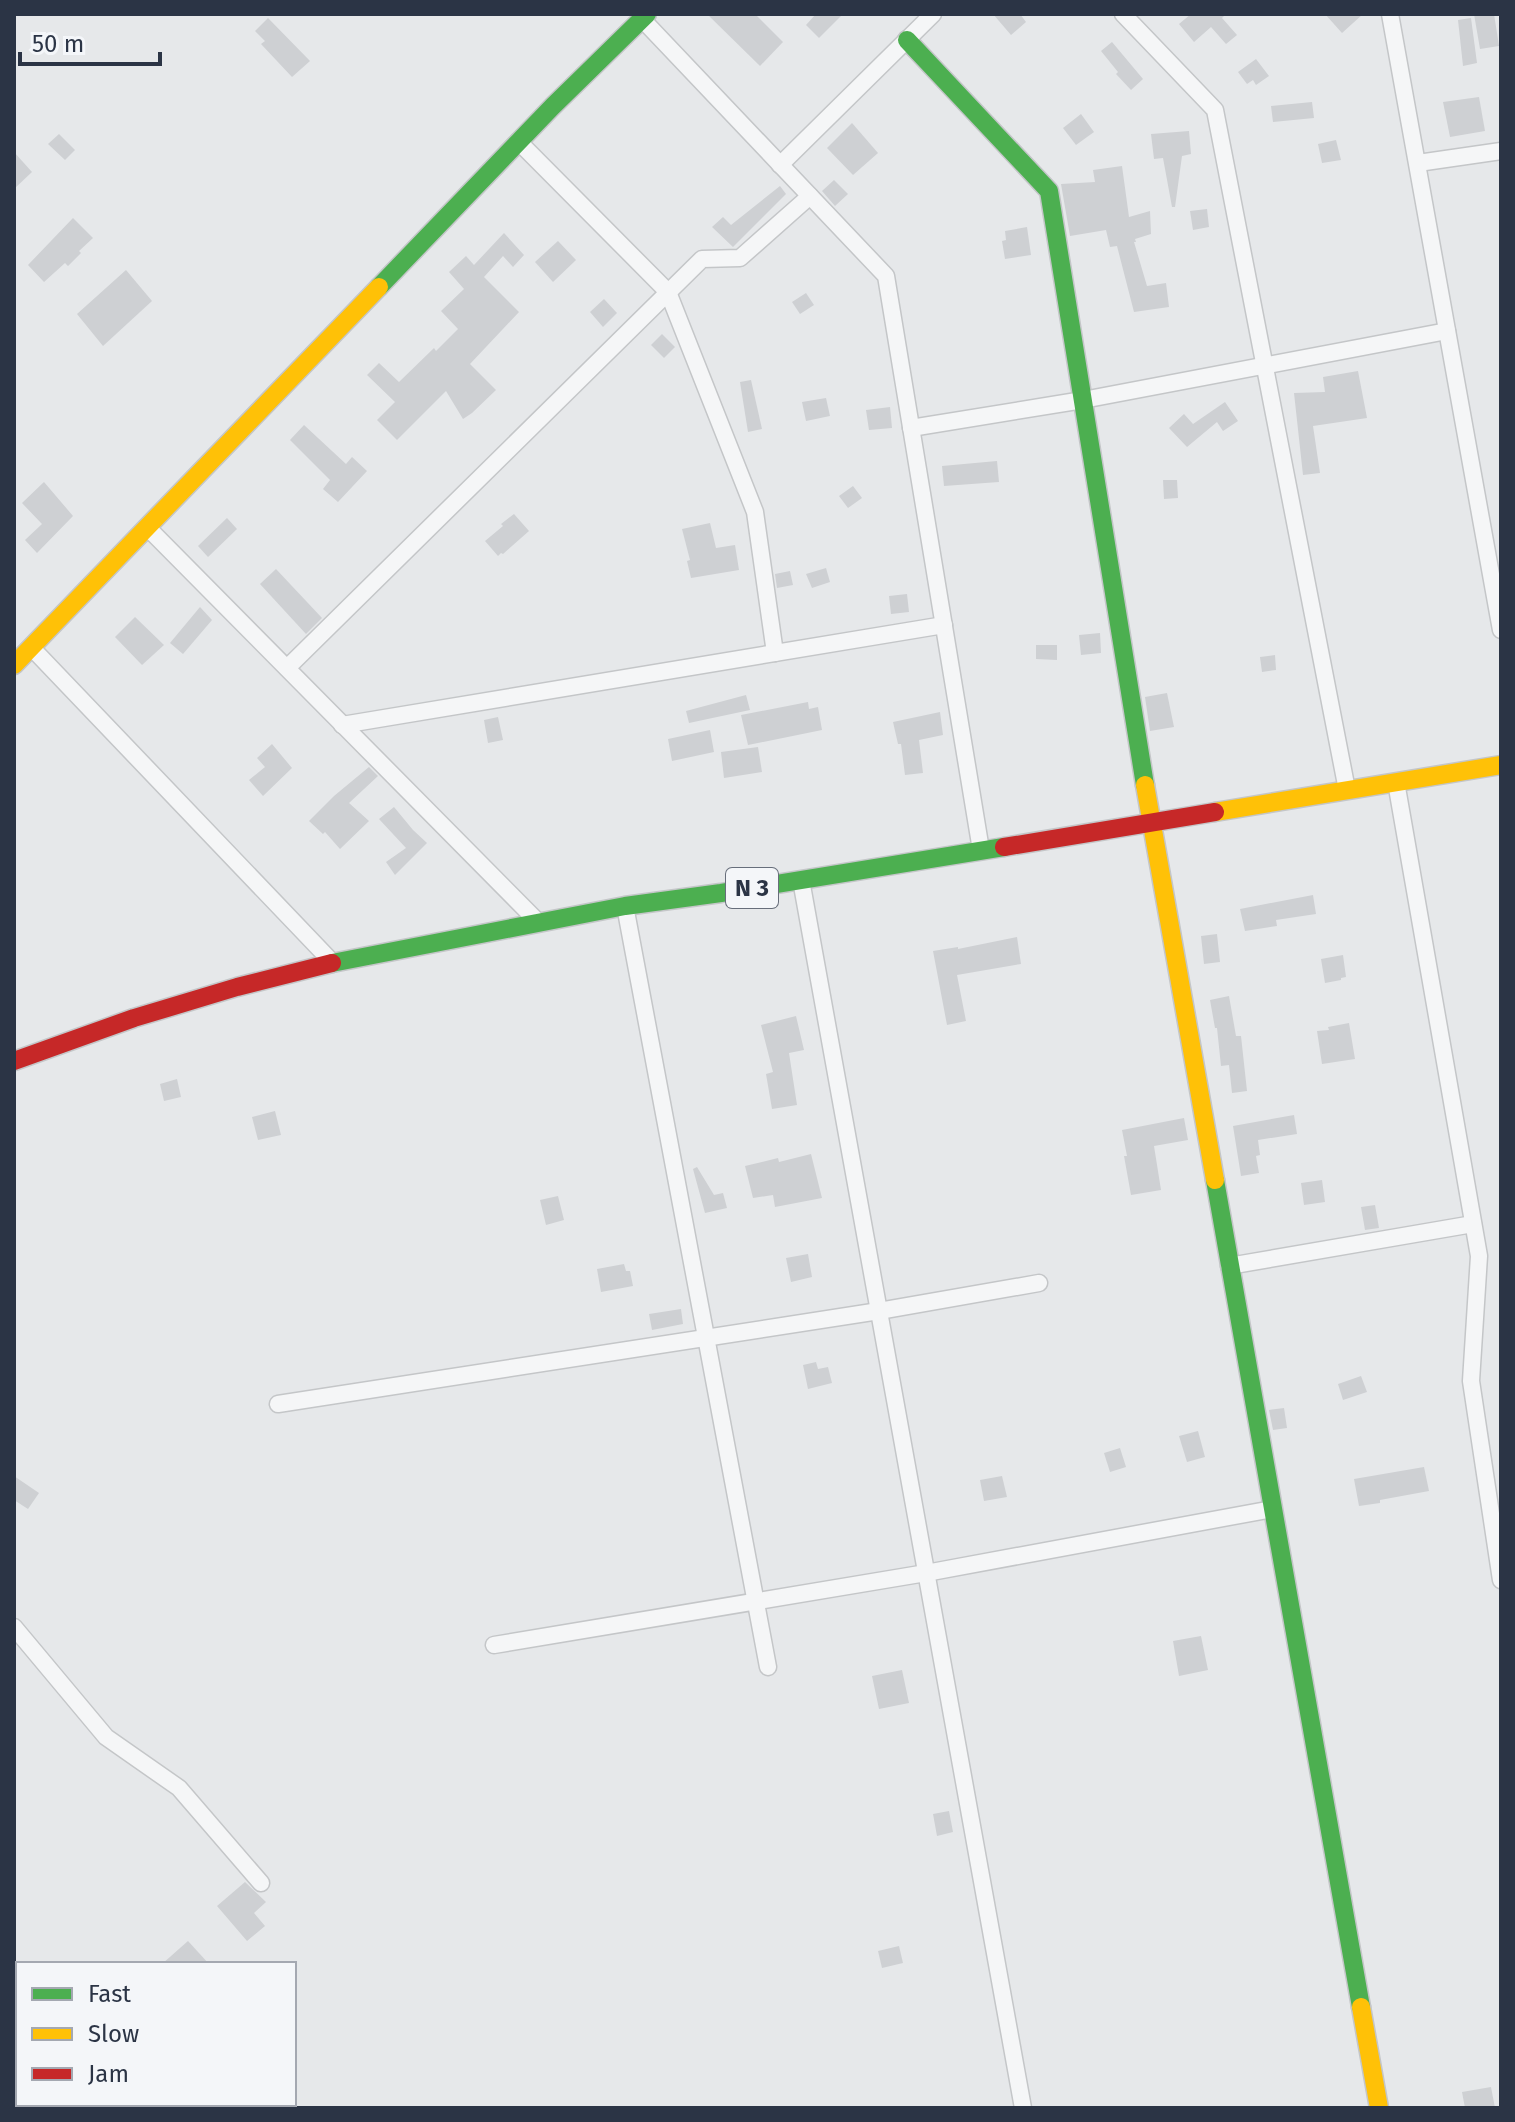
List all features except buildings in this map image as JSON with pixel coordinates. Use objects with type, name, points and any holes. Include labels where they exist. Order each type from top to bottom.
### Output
[{"type":"main road","points":[[14,665],[518,141],[644,17]]},
{"type":"main road","points":[[907,40],[1049,191],[1151,822],[1379,2108]]},
{"type":"main road","name":"N 3","points":[[14,1061],[149,1014],[237,987],[333,963],[625,906],[1501,765]]},
{"type":"street","points":[[780,165],[933,14]]},
{"type":"street","points":[[1123,14],[1215,110],[1347,790]]},
{"type":"street","points":[[1390,14],[1501,630]]},
{"type":"street","points":[[644,17],[886,276],[981,850]]},
{"type":"street","points":[[518,141],[668,292],[755,512],[775,653]]},
{"type":"street","points":[[1418,163],[1501,151]]},
{"type":"street","points":[[287,668],[702,259],[740,258],[810,196]]},
{"type":"street","points":[[911,428],[1083,400],[1447,331]]},
{"type":"street","points":[[147,527],[539,923]]},
{"type":"street","points":[[342,725],[944,625]]},
{"type":"street","points":[[31,647],[333,963]]},
{"type":"street","points":[[1396,782],[1479,1256],[1471,1381],[1501,1580]]},
{"type":"street","points":[[801,880],[1023,2108]]},
{"type":"street","points":[[625,906],[768,1667]]},
{"type":"street","points":[[1229,1266],[1473,1224]]},
{"type":"street","points":[[278,1404],[879,1311],[1039,1283]]},
{"type":"street","points":[[494,1645],[926,1573],[1272,1509]]},
{"type":"street","points":[[14,1627],[106,1737],[179,1788],[261,1883]]},
{"type":"traffic: fast","points":[[379,287],[553,106],[647,14]]},
{"type":"traffic: fast","points":[[907,40],[1049,191],[1145,785]]},
{"type":"traffic: fast","points":[[332,963],[625,906],[1004,847]]},
{"type":"traffic: fast","points":[[1215,1180],[1361,2007]]},
{"type":"traffic: slow","points":[[14,665],[379,287]]},
{"type":"traffic: slow","points":[[1215,812],[1501,765]]},
{"type":"traffic: slow","points":[[1145,785],[1215,1180]]},
{"type":"traffic: slow","points":[[1361,2007],[1379,2108]]},
{"type":"traffic: jam","points":[[1004,847],[1215,812]]},
{"type":"traffic: jam","points":[[14,1061],[134,1018],[332,963]]}]
